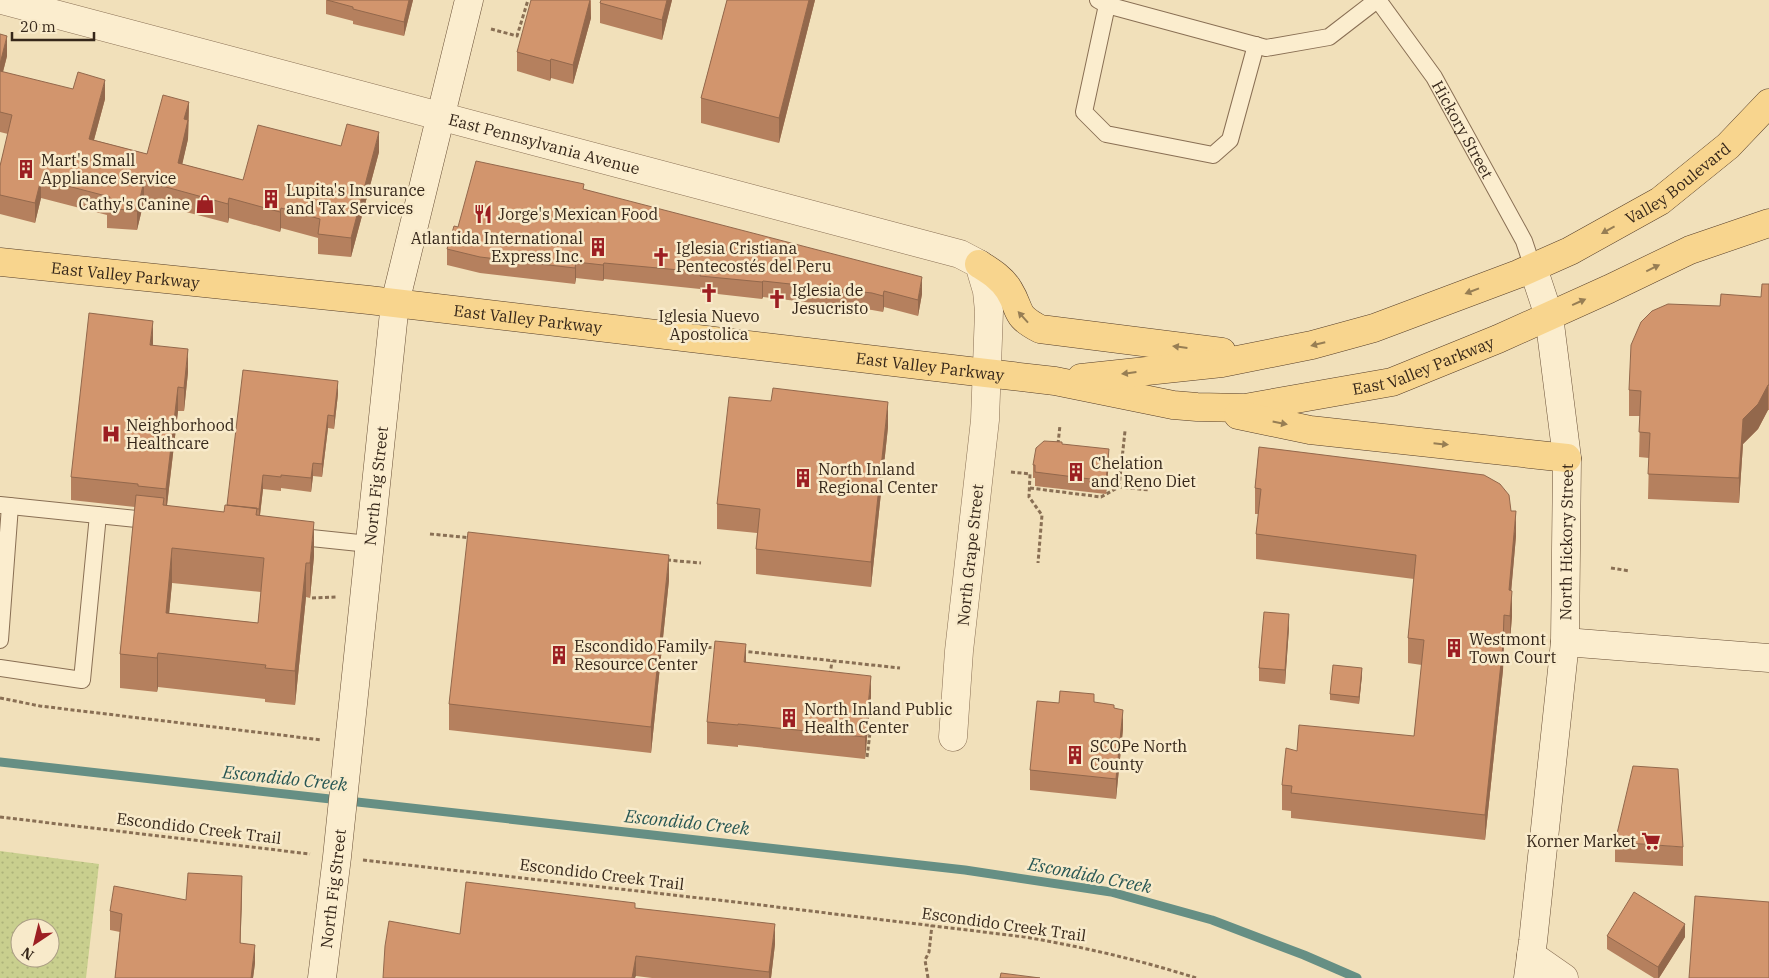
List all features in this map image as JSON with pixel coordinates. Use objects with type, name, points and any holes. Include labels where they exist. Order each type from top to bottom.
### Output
[{"type":"main road","name":"Valley Boulevard","points":[[1576,248],[1660,201],[1728,146],[1769,103]]},
{"type":"main road","name":"East Valley Parkway","points":[[0,262],[395,303],[1055,381],[1173,405],[1245,408],[1392,382],[1549,316],[1690,250],[1769,223]]},
{"type":"main road","name":"East Valley Parkway","points":[[1055,381],[1222,363],[1312,345],[1374,328],[1532,268],[1576,248]]},
{"type":"main road","points":[[979,264],[995,274],[1009,289],[1019,314],[1023,319],[1040,329],[1264,355]]},
{"type":"main road","points":[[1197,407],[1310,430],[1567,458]]},
{"type":"street","name":"East Pennsylvania Avenue","points":[[2,0],[960,254],[979,264]]},
{"type":"street","name":"North Fig Street","points":[[322,978],[337,853],[338,746],[369,544],[395,303],[469,0]]},
{"type":"street","points":[[979,264],[987,291],[989,311],[986,373]]},
{"type":"street","name":"North Hickory Street","points":[[1529,967],[1565,642],[1567,458],[1549,316],[1532,268]]},
{"type":"street","name":"North Grape Street","points":[[953,736],[959,651],[985,420],[986,373]]},
{"type":"street","points":[[1565,642],[1769,658]]},
{"type":"street","points":[[1529,967],[1564,978]]},
{"type":"lane","points":[[1256,45],[1230,140],[1214,155],[1106,134],[1084,112],[1102,2],[1256,45],[1266,48],[1329,37],[1378,0]]},
{"type":"lane","name":"Hickory Street","points":[[1378,0],[1434,76],[1524,241],[1532,268]]},
{"type":"lane","points":[[0,640],[5,505],[176,524]]},
{"type":"lane","points":[[0,668],[82,680],[98,515]]},
{"type":"lane","points":[[274,534],[369,544]]},
{"type":"path","points":[[491,29],[517,36],[528,0]]},
{"type":"path","points":[[1058,444],[1060,425]]},
{"type":"path","points":[[1119,487],[1125,432]]},
{"type":"path","points":[[1011,472],[1030,474],[1029,497],[1042,515],[1038,563]]},
{"type":"path","points":[[1030,488],[1101,497],[1119,487],[1150,490]]},
{"type":"path","points":[[430,534],[477,539]]},
{"type":"path","points":[[662,559],[701,563]]},
{"type":"path","points":[[1611,568],[1630,571]]},
{"type":"path","points":[[312,598],[336,597]]},
{"type":"path","points":[[701,647],[720,649]]},
{"type":"path","points":[[739,651],[900,668]]},
{"type":"path","points":[[830,676],[832,661]]},
{"type":"path","points":[[0,698],[40,706],[338,746]]},
{"type":"path","points":[[867,757],[871,725],[894,727]]},
{"type":"path","name":"Escondido Creek Trail","points":[[0,817],[337,853],[932,925],[1066,944],[1134,959],[1196,978]]},
{"type":"path","points":[[928,978],[925,960],[930,952],[932,925]]},
{"type":"green space","points":[[0,851],[99,864],[86,978],[0,978]]},
{"type":"building","points":[[327,0],[409,0],[404,22],[353,9],[353,7]]},
{"type":"building","points":[[531,0],[590,0],[573,65],[517,52]]},
{"type":"building","points":[[601,0],[667,0],[662,20],[600,3]]},
{"type":"building","points":[[727,0],[809,0],[779,118],[701,98]]},
{"type":"building","points":[[0,34],[7,36],[0,64]]},
{"type":"building","points":[[0,71],[73,89],[78,72],[105,80],[89,139],[147,154],[163,95],[189,102],[184,119],[188,120],[178,163],[243,180],[258,125],[341,146],[347,124],[379,132],[351,238],[318,234],[320,219],[281,208],[280,212],[229,198],[228,204],[144,181],[137,211],[107,208],[110,197],[41,179],[35,203],[0,195],[0,166],[12,115],[0,112]]},
{"type":"building","points":[[476,161],[584,184],[583,189],[922,277],[918,300],[884,291],[883,296],[872,293],[763,281],[700,276],[701,272],[604,263],[603,265],[576,262],[575,268],[480,257],[447,249],[454,226],[458,227]]},
{"type":"building","points":[[1762,284],[1769,284],[1769,385],[1758,404],[1743,419],[1739,478],[1648,474],[1650,433],[1639,432],[1641,391],[1629,390],[1631,345],[1641,322],[1652,311],[1668,304],[1720,306],[1721,294],[1761,297]]},
{"type":"building","points":[[89,313],[153,321],[150,345],[188,349],[184,388],[178,387],[166,489],[71,477]]},
{"type":"building","points":[[243,370],[338,381],[334,416],[328,415],[322,464],[313,463],[311,478],[263,475],[259,509],[227,505]]},
{"type":"building","name":"North Inland Regional Center","points":[[773,388],[888,402],[871,562],[756,549],[760,509],[717,504],[729,397],[771,401]]},
{"type":"building","points":[[1044,441],[1109,449],[1106,481],[1035,472],[1035,465],[1033,465],[1036,448]]},
{"type":"building","name":"Westmont Town Court","points":[[1259,447],[1484,475],[1500,484],[1509,495],[1511,511],[1516,511],[1509,590],[1512,591],[1510,616],[1504,615],[1503,644],[1485,815],[1291,793],[1292,786],[1282,785],[1286,748],[1297,751],[1299,725],[1414,736],[1424,640],[1408,638],[1416,555],[1256,534],[1261,489],[1255,488]]},
{"type":"building","points":[[136,495],[164,498],[163,505],[224,512],[225,505],[257,508],[256,515],[314,522],[310,563],[306,563],[295,671],[265,668],[266,665],[158,653],[157,658],[120,654]],"holes":[[[172,548],[264,558],[258,623],[166,613]]]},
{"type":"building","name":"Escondido Family Resource Center","points":[[468,532],[669,555],[651,727],[449,704]]},
{"type":"building","points":[[1264,612],[1289,614],[1285,670],[1259,668]]},
{"type":"building","name":"North Inland Public Health Center","points":[[715,641],[746,644],[744,662],[871,676],[865,737],[707,722]]},
{"type":"building","points":[[1333,665],[1362,668],[1359,697],[1330,694]]},
{"type":"building","name":"SCOPe North County","points":[[1060,691],[1094,694],[1094,702],[1114,705],[1114,708],[1123,710],[1116,779],[1030,770],[1037,701],[1059,703]]},
{"type":"building","name":"Korner Market","points":[[1633,766],[1678,769],[1683,847],[1615,842]]},
{"type":"building","points":[[188,873],[242,876],[240,943],[255,945],[251,978],[115,978],[122,914],[110,911],[114,886],[186,900]]},
{"type":"building","points":[[466,882],[635,903],[635,908],[775,924],[769,972],[636,956],[632,978],[383,978],[389,921],[460,934]]},
{"type":"building","points":[[1634,892],[1685,924],[1658,967],[1607,936]]},
{"type":"building","points":[[1695,896],[1769,902],[1769,978],[1689,978]]},
{"type":"building","points":[[1001,973],[1040,978],[1000,978]]},
{"type":"waterway","name":"Escondido Creek","points":[[0,762],[965,870],[1111,892],[1212,920],[1304,955],[1357,978]]},
{"type":"place","name":"Mart's Small Appliance Service","points":[[26,169]]},
{"type":"place","name":"Lupita's Insurance and Tax Services","points":[[271,199]]},
{"type":"place","name":"Cathy's Canine","points":[[205,204]]},
{"type":"place","name":"Jorge's Mexican Food","points":[[483,214]]},
{"type":"place","name":"Atlantida International Express Inc.","points":[[598,247]]},
{"type":"place","name":"Iglesia Cristiana Pentecostés del Peru","points":[[661,257]]},
{"type":"place","name":"Iglesia Nuevo Apostolica","points":[[709,293]]},
{"type":"place","name":"Iglesia de Jesucristo","points":[[777,299]]},
{"type":"place","name":"Neighborhood Healthcare","points":[[111,434]]},
{"type":"place","name":"Chelation and Reno Diet","points":[[1076,472]]},
{"type":"place","name":"North Inland Regional Center","points":[[803,478]]},
{"type":"place","name":"Westmont Town Court","points":[[1454,648]]},
{"type":"place","name":"Escondido Family Resource Center","points":[[559,655]]},
{"type":"place","name":"North Inland Public Health Center","points":[[789,718]]},
{"type":"place","name":"SCOPe North County","points":[[1075,755]]},
{"type":"place","name":"Korner Market","points":[[1651,841]]}]
